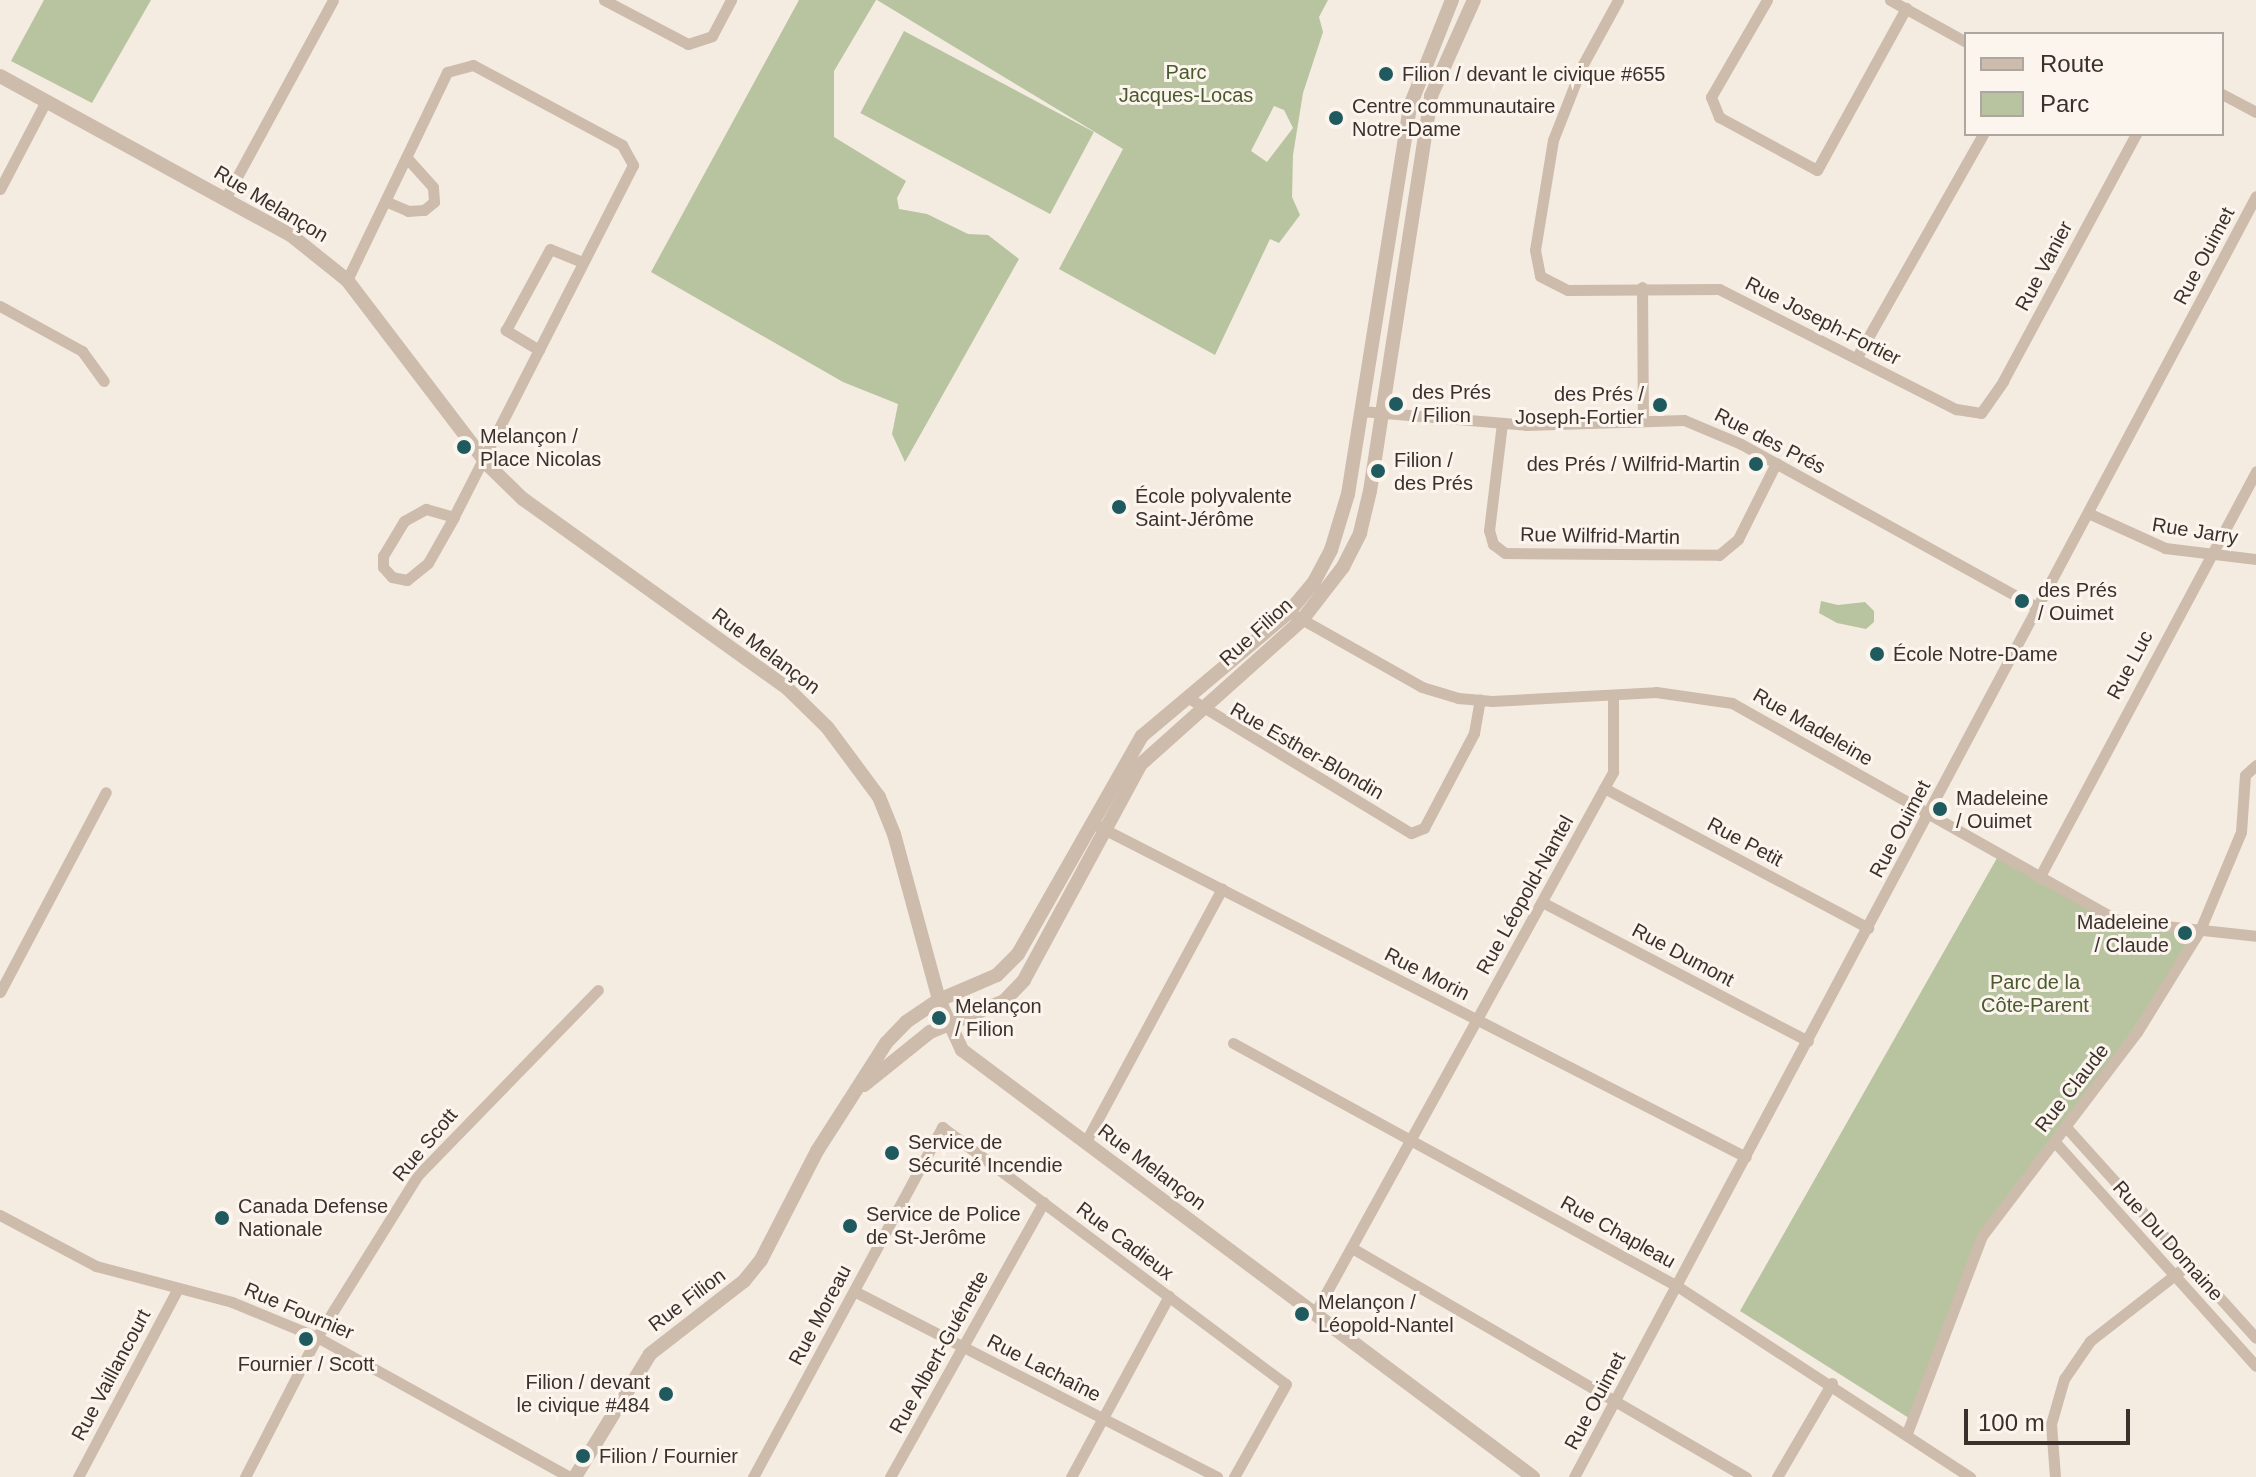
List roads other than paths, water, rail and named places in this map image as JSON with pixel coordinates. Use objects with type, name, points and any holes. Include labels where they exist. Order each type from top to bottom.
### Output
[{"type":"street","points":[[225,199],[333,0]]},
{"type":"street","points":[[604,0],[688,44],[712,36],[731,0]]},
{"type":"street","name":"Rue Filion","points":[[843,1110],[898,1054],[950,1025],[1004,1001],[1024,980],[1098,826],[1126,757],[1187,697],[1296,616],[1342,522],[1415,91],[1452,0]]},
{"type":"street","name":"Rue Filion","points":[[572,1477],[650,1354],[744,1281],[761,1260],[843,1110],[886,1043],[939,1000],[997,975],[1018,954],[1098,826],[1141,764],[1343,567],[1361,530],[1382,415],[1431,96],[1474,0]]},
{"type":"street","name":"Rue Joseph-Fortier","points":[[1618,0],[1582,66],[1553,140],[1535,261],[1540,276],[1568,290],[1642,287],[1719,289],[1956,409],[1981,413]]},
{"type":"street","points":[[1890,0],[1964,41]]},
{"type":"street","points":[[1765,1],[1711,97],[1719,117],[1817,170],[1906,8]]},
{"type":"street","points":[[347,280],[447,72],[473,65],[622,145],[633,165],[454,517],[420,575],[407,580],[392,577],[383,567],[383,556],[404,521],[426,509],[454,517]]},
{"type":"street","name":"Rue Melançon","points":[[0,76],[292,236],[347,280],[482,458],[523,499],[788,689],[827,727],[879,797],[894,834],[939,1000],[962,1050],[978,1066],[1533,1477]]},
{"type":"street","points":[[1415,91],[1431,96]]},
{"type":"street","points":[[2224,95],[2256,112]]},
{"type":"street","points":[[0,189],[46,101]]},
{"type":"street","points":[[1857,357],[1982,136]]},
{"type":"street","name":"Rue Vanier","points":[[1981,413],[2135,136]]},
{"type":"street","points":[[385,201],[408,211],[424,210],[434,202],[433,187],[406,157]]},
{"type":"street","name":"Rue Ouimet","points":[[1574,1477],[2256,196]]},
{"type":"street","points":[[539,350],[506,330],[550,249],[583,262]]},
{"type":"street","points":[[1642,287],[1643,421]]},
{"type":"street","points":[[0,306],[82,351],[104,381]]},
{"type":"street","name":"Rue des Prés","points":[[1361,411],[1502,423],[1684,420],[1776,463],[2038,608]]},
{"type":"street","name":"Rue Wilfrid-Martin","points":[[1502,423],[1489,530],[1493,544],[1505,553],[1719,555],[1738,539],[1776,463]]},
{"type":"street","name":"Rue Luc","points":[[2039,878],[2256,471]]},
{"type":"street","name":"Rue Jarry","points":[[2088,513],[2139,540],[2256,559]]},
{"type":"street","points":[[1342,522],[1361,530]]},
{"type":"street","name":"Rue Madeleine","points":[[1296,616],[1422,687],[1480,700],[1656,692],[1732,703],[2119,921],[2256,936]]},
{"type":"street","name":"Rue Léopold-Nantel","points":[[1315,1313],[1613,772],[1613,695]]},
{"type":"street","name":"Rue Esther-Blondin","points":[[1187,697],[1411,833],[1424,828],[1474,733],[1480,700]]},
{"type":"street","name":"Rue Claude","points":[[1907,1433],[1982,1236],[2137,1032],[2200,930],[2241,832],[2245,775],[2256,765]]},
{"type":"street","name":"Rue Petit","points":[[1604,788],[1868,928]]},
{"type":"street","points":[[0,992],[106,792]]},
{"type":"street","name":"Rue Morin","points":[[1098,826],[1746,1157]]},
{"type":"street","points":[[1085,1143],[1222,889]]},
{"type":"street","name":"Rue Dumont","points":[[1542,902],[1808,1041]]},
{"type":"street","name":"Rue Scott","points":[[245,1477],[317,1337],[418,1175],[598,990]]},
{"type":"street","name":"Rue Chapleau","points":[[1233,1043],[1413,1138],[1677,1286],[1832,1383],[1970,1477]]},
{"type":"street","name":"Rue Du Domaine","points":[[2065,1126],[2256,1338]]},
{"type":"street","name":"Rue Cadieux","points":[[942,1127],[1286,1384],[1234,1477]]},
{"type":"street","name":"Rue Moreau","points":[[753,1477],[942,1127]]},
{"type":"street","name":"Rue Du Domaine","points":[[2054,1141],[2256,1366]]},
{"type":"street","name":"Rue Albert-Guénette","points":[[890,1477],[1044,1202]]},
{"type":"street","name":"Rue Fournier","points":[[0,1215],[96,1266],[177,1290],[232,1302],[317,1337],[572,1477]]},
{"type":"street","points":[[1352,1248],[1617,1399],[1746,1477]]},
{"type":"street","points":[[2055,1477],[2051,1424],[2064,1379],[2090,1341],[2189,1264]]},
{"type":"street","name":"Rue Vaillancourt","points":[[78,1477],[177,1290]]},
{"type":"street","name":"Rue Lachaîne","points":[[854,1291],[1217,1477]]},
{"type":"street","points":[[1071,1477],[1169,1296]]},
{"type":"street","points":[[1777,1477],[1832,1383]]},
{"type":"place","name":"Filion / devant le civique #655","points":[[1386,74]]},
{"type":"place","name":"Centre communautaire Notre-Dame","points":[[1336,118]]},
{"type":"place","name":"des Prés / Filion","points":[[1396,404]]},
{"type":"place","name":"des Prés / Joseph-Fortier","points":[[1660,405]]},
{"type":"place","name":"Melançon / Place Nicolas","points":[[464,447]]},
{"type":"place","name":"des Prés / Wilfrid-Martin","points":[[1756,464]]},
{"type":"place","name":"Filion / des Prés","points":[[1378,471]]},
{"type":"place","name":"École polyvalente Saint-Jérôme","points":[[1119,507]]},
{"type":"place","name":"des Prés / Ouimet","points":[[2022,601]]},
{"type":"place","name":"École Notre-Dame","points":[[1877,654]]},
{"type":"place","name":"Madeleine / Ouimet","points":[[1940,809]]},
{"type":"place","name":"Madeleine / Claude","points":[[2185,933]]},
{"type":"place","name":"Melançon / Filion","points":[[939,1018]]},
{"type":"place","name":"Service de Sécurité Incendie","points":[[892,1153]]},
{"type":"place","name":"Canada Defense Nationale","points":[[222,1218]]},
{"type":"place","name":"Service de Police de St-Jerôme","points":[[850,1226]]},
{"type":"place","name":"Melançon / Léopold-Nantel","points":[[1302,1314]]},
{"type":"place","name":"Fournier / Scott","points":[[306,1339]]},
{"type":"place","name":"Filion / devant le civique #484","points":[[666,1394]]},
{"type":"place","name":"Filion / Fournier","points":[[583,1456]]},
{"type":"park label","name":"Parc Jacques-Locas","points":[[1186,84]]},
{"type":"park label","name":"Parc de la Côte-Parent","points":[[2035,994]]}]
